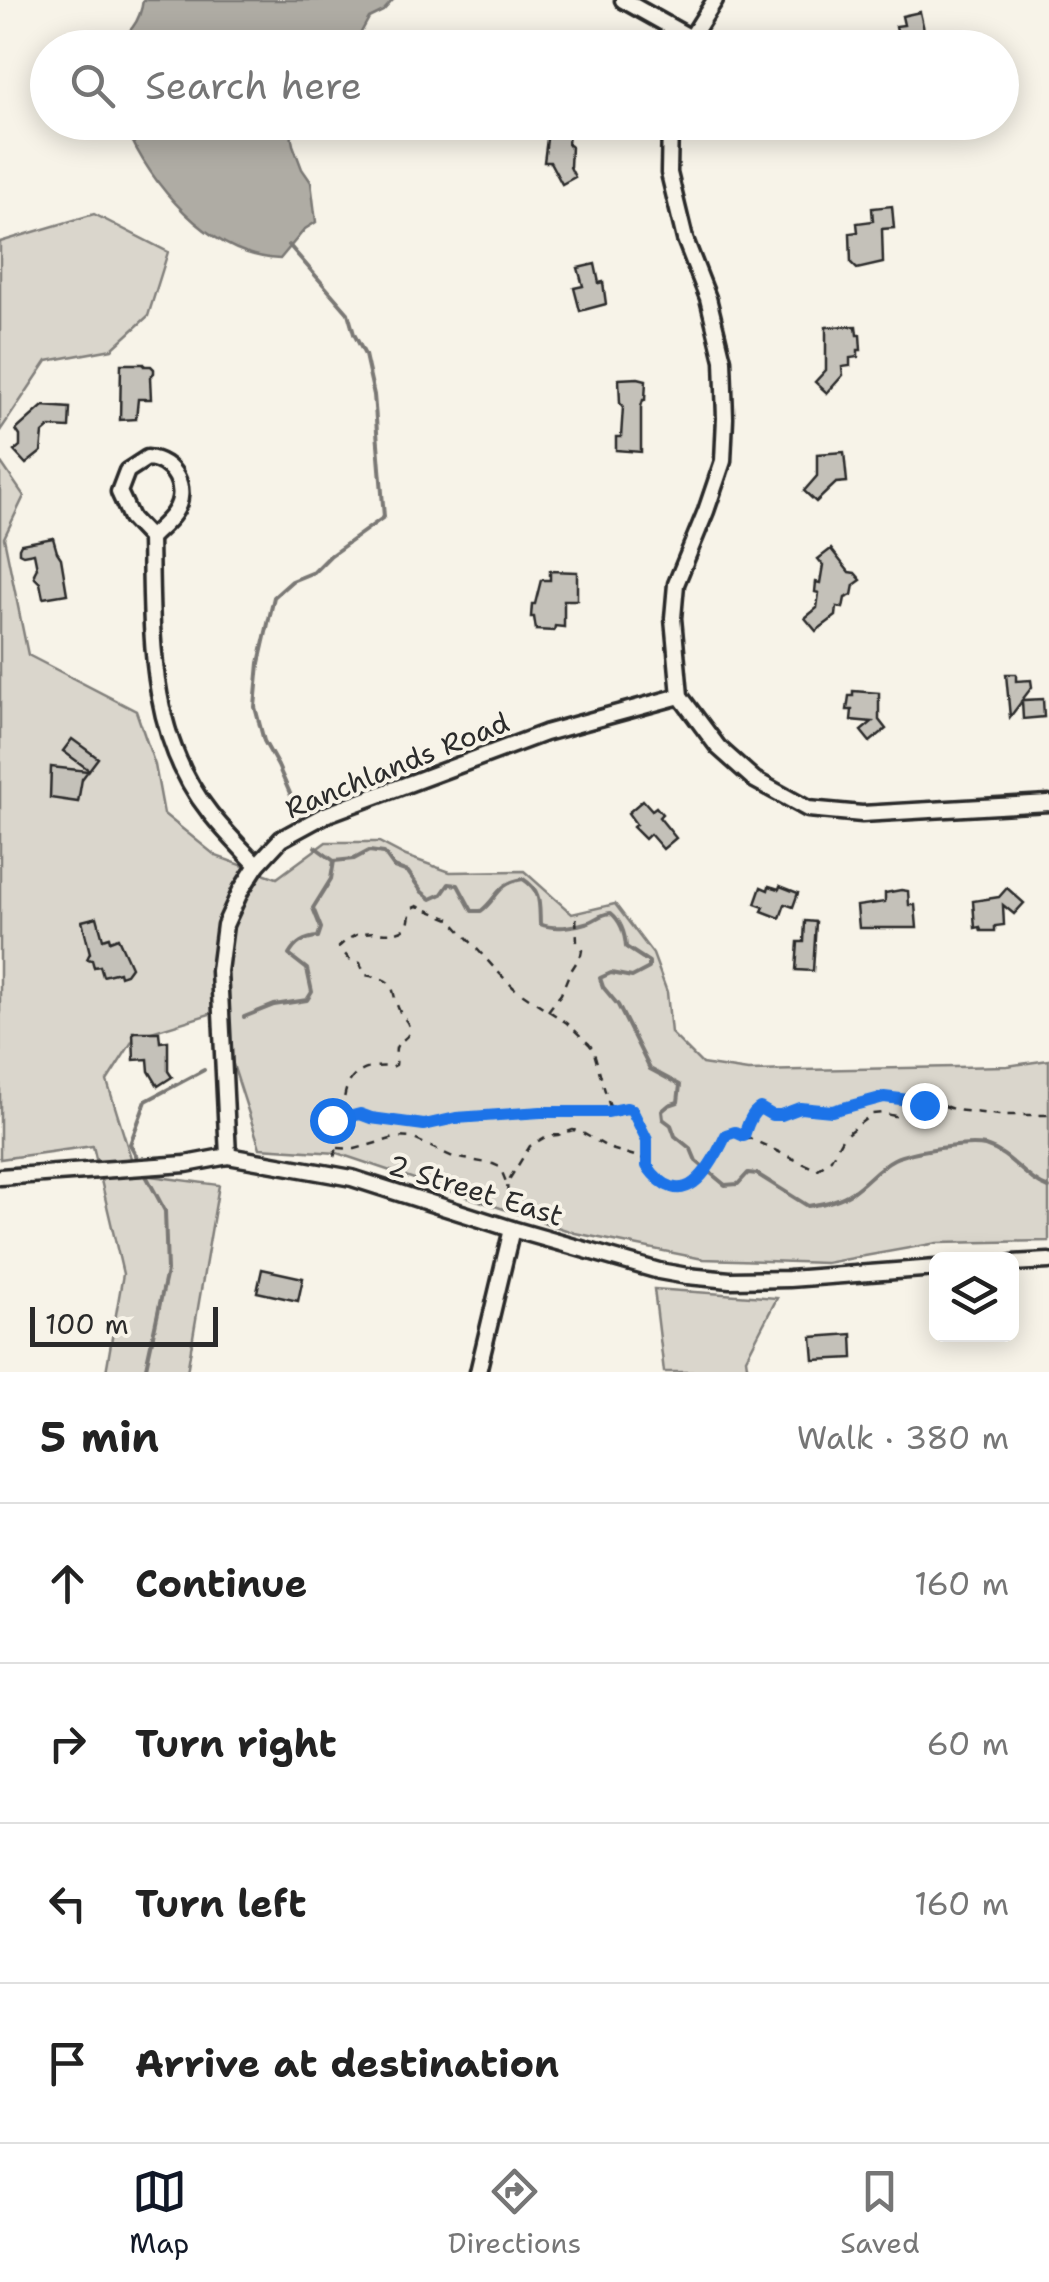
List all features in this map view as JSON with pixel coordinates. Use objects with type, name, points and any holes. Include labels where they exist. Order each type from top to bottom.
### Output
[{"type":"street","points":[[624,0],[670,30]]},
{"type":"street","points":[[698,30],[715,0]]},
{"type":"street","points":[[670,140],[669,173],[723,360],[725,418],[722,461],[676,584],[673,618],[680,696],[718,747],[755,780],[808,809],[862,814],[1049,803]]},
{"type":"street","points":[[150,538],[175,512],[181,493],[174,469],[160,459],[147,458],[127,471],[119,492],[132,518],[150,538],[153,656],[162,716],[179,763],[208,811],[256,865]]},
{"type":"street","name":"Ranchlands Road","points":[[228,1156],[220,971],[226,926],[256,865],[281,840],[326,815],[545,733],[680,696]]},
{"type":"street","name":"2 Street East","points":[[0,1177],[186,1164],[228,1156],[352,1178],[512,1228],[687,1276],[789,1279],[929,1269]]},
{"type":"street","points":[[478,1372],[512,1228]]},
{"type":"street","points":[[1019,1262],[1049,1261]]},
{"type":"path","points":[[334,1157],[337,1148],[332,1124],[344,1103],[349,1083],[356,1074],[374,1067],[396,1065],[396,1047],[410,1030],[387,980],[365,975],[360,963],[349,959],[339,947],[369,931],[402,932],[408,926],[411,908],[418,906],[450,919],[514,988],[568,1024],[593,1049],[606,1098],[615,1110]]},
{"type":"path","points":[[548,1012],[562,994],[581,955],[576,915]]},
{"type":"path","points":[[744,1136],[746,1126],[760,1108],[772,1115],[800,1108],[832,1111],[884,1097],[924,1105]]},
{"type":"path","points":[[336,1116],[360,1114],[424,1125],[456,1118],[627,1108],[632,1110],[647,1140],[646,1160],[651,1172],[670,1186],[687,1188],[713,1162],[726,1135],[735,1132],[818,1170],[831,1159],[843,1137],[872,1114],[899,1116],[936,1103],[956,1110],[1049,1115]]},
{"type":"path","points":[[507,1183],[530,1146],[548,1136],[573,1130],[610,1150],[646,1160]]},
{"type":"path","points":[[337,1148],[354,1149],[398,1137],[412,1138],[453,1157],[493,1164],[500,1168],[507,1183],[509,1210]]},
{"type":"shaded area","points":[[143,0],[393,0],[369,18],[362,30],[130,30]]},
{"type":"shaded area","points":[[132,140],[292,140],[311,182],[316,222],[305,229],[280,259],[254,255],[229,245],[185,213],[149,170]]},
{"type":"shaded area","points":[[94,214],[168,252],[148,316],[112,349],[47,361],[0,431],[0,242]]},
{"type":"shaded area","points":[[0,461],[24,496],[4,538],[28,655],[136,711],[155,765],[164,814],[216,856],[277,878],[326,842],[379,842],[450,872],[524,871],[572,914],[615,904],[653,954],[667,992],[671,1033],[702,1064],[748,1071],[1007,1066],[1049,1060],[1049,1241],[937,1243],[826,1263],[703,1259],[575,1233],[337,1153],[260,1148],[216,1012],[135,1037],[107,1081],[136,1174],[219,1185],[187,1372],[106,1372],[123,1274],[93,1146],[0,1159]]},
{"type":"shaded area","points":[[654,1289],[777,1298],[746,1358],[748,1372],[664,1372]]},
{"type":"building","points":[[920,12],[924,30],[897,30],[896,26],[904,25],[902,16]]},
{"type":"building","points":[[547,140],[568,140],[570,167],[575,177],[562,184],[550,162],[544,162]]},
{"type":"building","points":[[892,206],[894,228],[882,229],[883,263],[857,269],[851,263],[850,233],[858,232],[857,223],[873,221],[872,208]]},
{"type":"building","points":[[595,264],[606,304],[580,311],[574,288],[583,286],[578,268]]},
{"type":"building","points":[[856,326],[861,350],[858,357],[850,358],[850,366],[842,367],[843,375],[827,393],[815,382],[826,370],[826,327]]},
{"type":"building","points":[[121,364],[144,364],[154,369],[150,377],[151,399],[138,399],[136,419],[120,420]]},
{"type":"building","points":[[619,379],[646,380],[641,407],[641,452],[616,450],[623,407]]},
{"type":"building","points":[[43,406],[70,408],[69,428],[50,427],[43,433],[41,452],[26,464],[14,451],[20,446],[16,430]]},
{"type":"building","points":[[844,452],[847,482],[836,483],[816,502],[804,491],[817,476],[817,454]]},
{"type":"building","points":[[53,538],[67,594],[43,598],[34,574],[34,553],[23,555],[19,548],[21,544]]},
{"type":"building","points":[[831,549],[849,572],[861,580],[854,585],[852,595],[845,598],[843,608],[837,607],[836,616],[816,631],[805,618],[817,608],[816,582],[820,583],[823,565],[818,559]]},
{"type":"building","points":[[550,571],[577,572],[577,600],[564,600],[564,627],[536,630],[532,604],[541,580],[550,580]]},
{"type":"building","points":[[1006,674],[1016,674],[1016,681],[1031,680],[1032,687],[1022,700],[1043,699],[1044,717],[1023,719],[1022,701],[1010,717]]},
{"type":"building","points":[[853,691],[879,693],[879,720],[886,729],[870,742],[861,731],[872,722],[851,720],[852,710],[847,710]]},
{"type":"building","points":[[72,739],[98,758],[89,770],[63,751]]},
{"type":"building","points":[[51,767],[88,771],[82,779],[78,802],[50,798]]},
{"type":"building","points":[[643,800],[652,810],[656,807],[676,838],[663,849],[650,834],[645,839],[633,827],[636,824],[628,813]]},
{"type":"building","points":[[769,886],[798,893],[793,907],[785,904],[780,918],[755,904],[761,887],[768,890]]},
{"type":"building","points":[[1007,888],[1024,903],[1014,914],[1003,905],[1004,925],[995,926],[995,931],[975,928],[973,901],[999,897]]},
{"type":"building","points":[[908,891],[909,905],[915,905],[917,928],[859,928],[857,906],[885,902],[885,893]]},
{"type":"building","points":[[97,917],[103,939],[118,938],[131,967],[126,974],[103,976],[100,966],[94,967],[92,960],[87,959],[90,953],[82,921]]},
{"type":"building","points":[[805,921],[816,922],[813,971],[796,970],[798,942],[804,942]]},
{"type":"building","points":[[133,1032],[159,1032],[160,1042],[168,1041],[168,1071],[172,1077],[158,1086],[149,1071],[148,1059],[134,1060]]},
{"type":"building","points":[[262,1269],[303,1278],[298,1301],[257,1292]]},
{"type":"building","points":[[852,1334],[853,1358],[814,1360],[812,1337]]},
{"type":"waterway","points":[[289,245],[348,313],[365,355],[374,395],[384,517],[314,572],[292,581],[274,597],[259,663],[255,707],[264,741],[292,798]]},
{"type":"waterway","points":[[315,847],[334,861]]},
{"type":"waterway","points":[[334,861],[354,859],[369,851],[384,853],[394,867],[408,872],[431,899],[442,894],[449,884],[458,885],[472,911],[481,911],[503,887],[523,879],[536,893],[540,924],[546,926],[577,925],[611,913],[622,929],[626,947],[649,962],[649,968],[632,977],[611,973],[600,978],[603,987],[618,1005],[650,1069],[680,1085],[678,1102],[662,1111],[663,1119],[691,1149],[696,1161],[725,1185],[738,1184],[748,1173],[757,1174],[808,1206],[847,1195],[902,1156],[977,1145],[1003,1155],[1049,1188]]},
{"type":"waterway","points":[[244,1017],[274,1005],[307,1000],[312,992],[307,969],[289,955],[301,942],[318,937],[321,928],[313,908],[331,879],[334,861]]},
{"type":"waterway","points":[[139,1161],[130,1144],[146,1101],[204,1070]]},
{"type":"waterway","points":[[143,1170],[165,1211],[167,1271],[145,1372]]},
{"type":"route","points":[[332,1120],[336,1116],[360,1114],[424,1125],[456,1118],[627,1108],[632,1110],[647,1140],[647,1166],[659,1180],[680,1189],[705,1173],[726,1135],[735,1132],[744,1136],[746,1126],[760,1108],[772,1115],[800,1108],[832,1111],[884,1097],[924,1105]]}]
